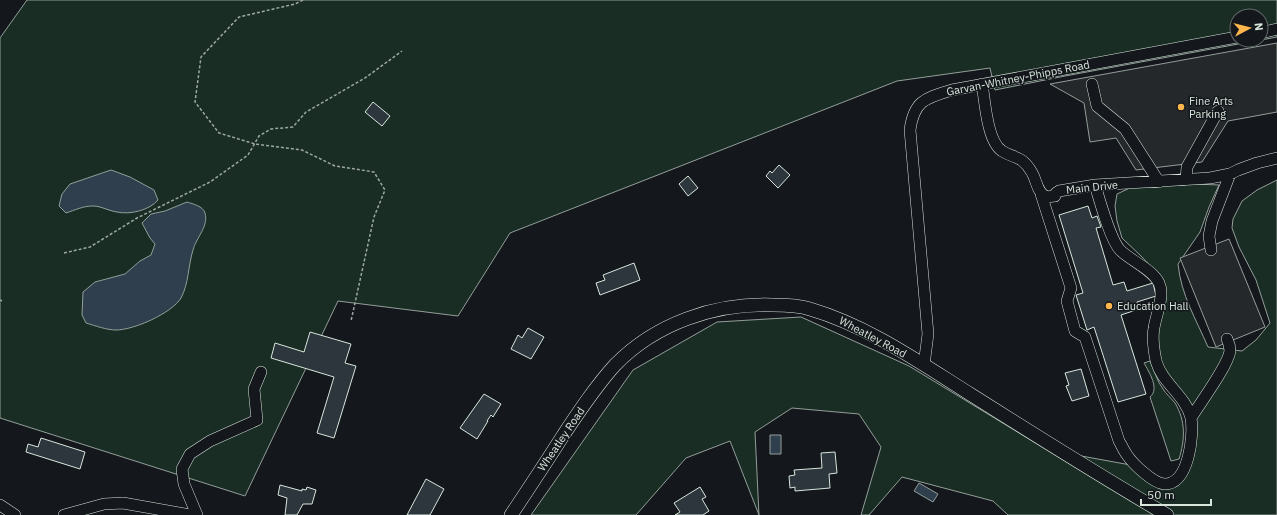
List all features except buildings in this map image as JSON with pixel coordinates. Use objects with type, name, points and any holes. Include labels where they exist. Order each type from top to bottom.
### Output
[{"type":"main road","name":"Wheatley Road","points":[[511,515],[579,412],[616,365],[641,344],[661,330],[677,323],[697,315],[731,307],[758,304],[809,308],[838,317],[924,365],[1103,477],[1167,515]]},
{"type":"street","name":"Garvan-Whitney-Phipps Road","points":[[924,365],[928,334],[910,130],[916,109],[924,100],[928,97],[952,90],[1229,38]]},
{"type":"street","points":[[982,84],[991,134],[994,142],[1001,150],[1023,161],[1032,172],[1041,194],[1071,288],[1067,301],[1076,331],[1085,337],[1120,441],[1126,454],[1136,466],[1157,481],[1165,484],[1174,481],[1182,475],[1189,455],[1191,418],[1185,403],[1163,375],[1156,362],[1154,329],[1161,296],[1160,284],[1155,277],[1120,249],[1113,238],[1095,185]]},
{"type":"street","points":[[1092,84],[1096,106],[1125,129],[1159,182]]},
{"type":"street","points":[[1186,180],[1186,167],[1218,111]]},
{"type":"street","name":"Main Drive","points":[[1041,194],[1046,197],[1051,197],[1055,196],[1059,191],[1095,185],[1210,178],[1230,174],[1257,163],[1277,158]]},
{"type":"street","points":[[1211,250],[1210,236],[1212,221],[1230,174]]},
{"type":"street","points":[[1191,418],[1225,363],[1230,352],[1230,346],[1227,339]]},
{"type":"street","points":[[197,515],[184,484],[182,469],[190,454],[210,441],[257,420],[254,390],[262,372]]},
{"type":"street","points":[[64,515],[104,504],[122,503],[190,515]]},
{"type":"street","points":[[0,505],[15,515]]},
{"type":"path","points":[[295,4],[297,0]]},
{"type":"path","points":[[304,0],[295,4],[239,18],[201,57],[194,102],[219,133],[254,143],[302,150],[335,166],[374,172],[385,190],[374,217],[351,321]]},
{"type":"path","points":[[64,253],[90,247],[137,218],[210,182],[248,155],[259,136],[271,129],[293,127],[306,112],[365,78],[402,51]]},
{"type":"green space","points":[[27,0],[1277,0],[1277,37],[1269,38],[1269,8],[1229,8],[1229,46],[995,90],[990,68],[897,81],[510,233],[458,316],[338,301],[245,496],[0,418],[0,38]]},
{"type":"green space","points":[[1277,180],[1277,515],[1167,515],[1065,453],[1136,466],[1157,481],[1182,475],[1191,418],[1156,362],[1161,296],[1153,269],[1122,238],[1117,221],[1115,206],[1117,194],[1132,187],[1194,184],[1219,185],[1200,232],[1178,264],[1182,286],[1208,347],[1242,351],[1256,340],[1270,323],[1256,280],[1239,247],[1232,228],[1233,219],[1242,201],[1257,190]]},
{"type":"green space","points":[[801,317],[909,366],[1154,515],[1008,515],[993,501],[902,477],[869,515],[861,515],[881,447],[859,414],[792,408],[755,432],[759,515],[730,441],[686,458],[636,515],[531,515],[633,370],[717,322]]},
{"type":"green space","points":[[1150,361],[1159,383],[1179,410],[1183,424],[1183,438],[1179,459],[1171,461],[1150,397],[1153,394],[1154,385],[1144,363]]},
{"type":"shaded area","name":"Fine Arts Parking","points":[[1277,43],[1277,112],[1228,121],[1202,162],[1136,170],[1116,138],[1090,142],[1084,103],[1050,84],[1249,48],[1269,48],[1269,44]]},
{"type":"shaded area","points":[[1229,239],[1265,327],[1216,347],[1180,258]]},
{"type":"water","points":[[111,170],[130,177],[154,190],[158,200],[150,207],[128,213],[89,206],[66,213],[59,206],[62,194],[70,184]]},
{"type":"water","points":[[187,202],[202,209],[206,218],[204,227],[193,250],[184,292],[176,304],[152,320],[124,329],[116,330],[101,328],[86,323],[82,315],[83,292],[95,282],[125,274],[140,261],[151,255],[155,244],[142,223],[151,214],[165,211]]},
{"type":"water","points":[[770,435],[781,435],[781,454],[770,454]]},
{"type":"water","points":[[919,483],[938,494],[933,502],[914,491]]},
{"type":"place","name":"Fine Arts Parking","points":[[1181,107]]},
{"type":"place","name":"Education Hall","points":[[1109,306]]}]
